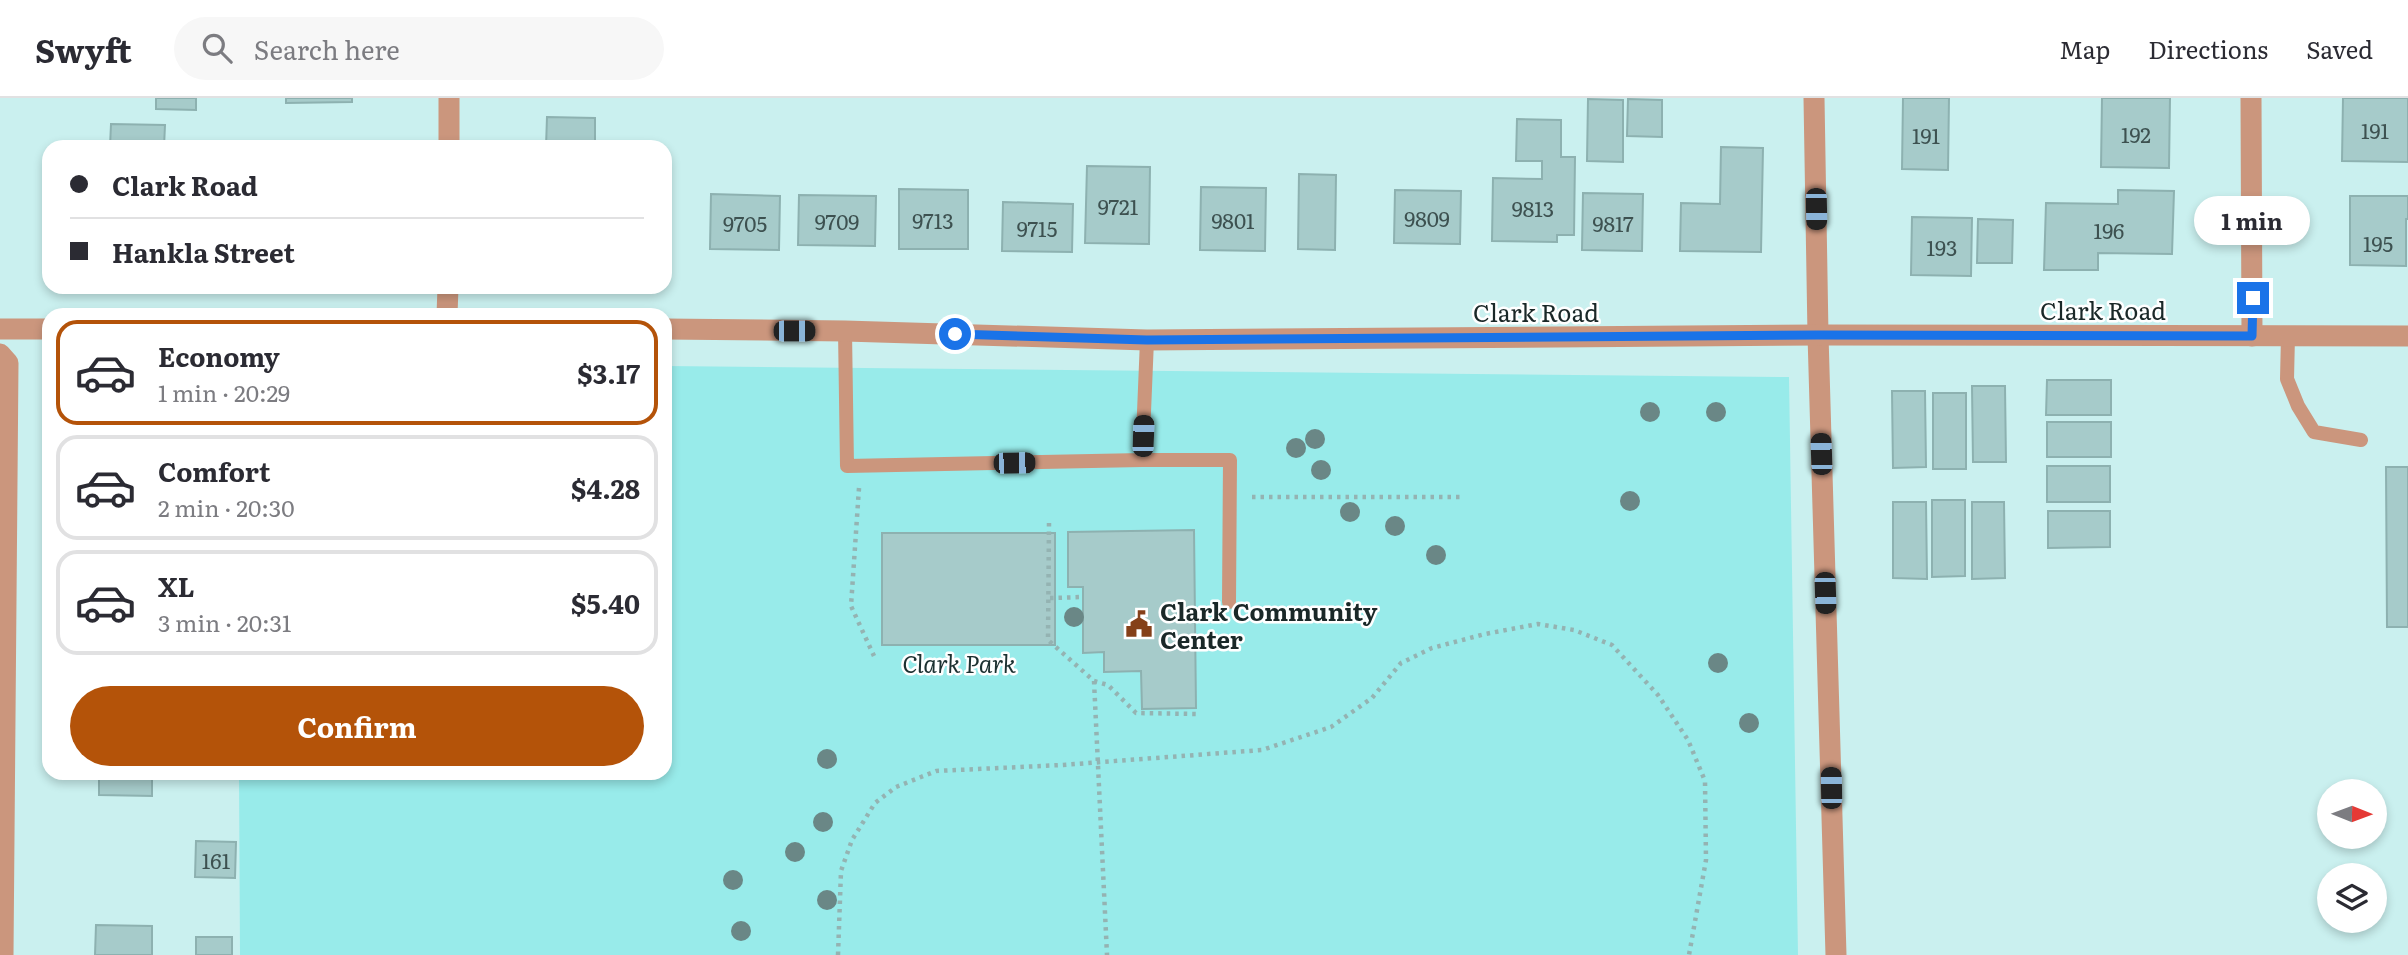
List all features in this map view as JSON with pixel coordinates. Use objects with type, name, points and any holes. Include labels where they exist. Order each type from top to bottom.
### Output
[{"type":"street","points":[[449,98],[449,140]]},
{"type":"street","points":[[1814,98],[1836,955]]},
{"type":"street","points":[[2251,98],[2252,336]]},
{"type":"street","points":[[0,329],[42,329]]},
{"type":"street","name":"Clark Road","points":[[672,329],[1147,340],[1818,335],[2408,336]]},
{"type":"street","points":[[0,354],[8,363],[3,955]]},
{"type":"lane","points":[[845,331],[847,466],[1230,460],[1229,602]]},
{"type":"lane","points":[[2288,336],[2287,379],[2314,432],[2361,440]]},
{"type":"lane","points":[[1142,460],[1147,340]]},
{"type":"path","points":[[860,466],[851,606],[873,656]]},
{"type":"path","points":[[1230,497],[1462,497]]},
{"type":"path","points":[[1049,523],[1048,640],[1094,681],[1108,685],[1136,713],[1197,714]]},
{"type":"path","points":[[1050,598],[1083,597]]},
{"type":"path","points":[[838,955],[841,871],[852,840],[875,803],[896,788],[936,771],[1262,750],[1331,727],[1372,698],[1401,663],[1432,648],[1538,624],[1574,630],[1612,645],[1658,695],[1688,740],[1705,781],[1706,860],[1689,955]]},
{"type":"path","points":[[1094,681],[1107,955]]},
{"type":"green space","name":"Clark Park","points":[[672,366],[1789,377],[1798,955],[240,955],[239,780],[672,780]]},
{"type":"building","points":[[156,98],[196,98],[196,110],[156,109]]},
{"type":"building","points":[[286,98],[352,98],[352,102],[286,103]]},
{"type":"building","points":[[1903,98],[1949,98],[1948,170],[1902,169]]},
{"type":"building","points":[[2102,98],[2170,98],[2169,168],[2101,167]]},
{"type":"building","points":[[2343,98],[2408,98],[2408,162],[2342,161]]},
{"type":"building","points":[[1588,99],[1623,100],[1623,162],[1587,161]]},
{"type":"building","points":[[1628,99],[1662,100],[1662,137],[1627,136]]},
{"type":"building","points":[[547,117],[595,118],[595,140],[546,140]]},
{"type":"building","points":[[1517,119],[1561,120],[1561,157],[1575,157],[1574,235],[1557,235],[1557,242],[1492,241],[1493,178],[1542,179],[1542,161],[1516,161]]},
{"type":"building","points":[[111,124],[165,125],[164,140],[110,140]]},
{"type":"building","points":[[1721,147],[1763,148],[1761,252],[1680,251],[1681,203],[1720,204]]},
{"type":"building","points":[[1087,166],[1150,167],[1149,244],[1085,243]]},
{"type":"building","points":[[1299,174],[1336,175],[1335,250],[1298,249]]},
{"type":"building","points":[[1201,187],[1266,188],[1265,251],[1200,250]]},
{"type":"building","points":[[899,189],[968,190],[968,249],[899,249]]},
{"type":"building","points":[[1395,190],[1461,191],[1460,244],[1394,243]]},
{"type":"building","points":[[2118,190],[2174,191],[2172,254],[2098,253],[2098,270],[2044,270],[2046,203],[2118,204]]},
{"type":"building","points":[[1583,193],[1643,194],[1642,251],[1582,250]]},
{"type":"building","points":[[711,194],[780,196],[779,250],[710,249]]},
{"type":"building","points":[[799,195],[876,196],[875,246],[798,245]]},
{"type":"building","points":[[2350,196],[2408,196],[2406,266],[2350,265]]},
{"type":"building","points":[[1003,202],[1073,204],[1072,252],[1002,251]]},
{"type":"building","points":[[1912,217],[1972,218],[1971,276],[1911,275]]},
{"type":"building","points":[[1978,219],[2013,220],[2012,263],[1977,263]]},
{"type":"building","points":[[2047,380],[2111,380],[2111,415],[2046,415]]},
{"type":"building","points":[[1972,386],[2005,386],[2006,462],[1973,462]]},
{"type":"building","points":[[1892,391],[1925,391],[1926,467],[1893,468]]},
{"type":"building","points":[[1933,393],[1966,393],[1966,469],[1933,469]]},
{"type":"building","points":[[2047,422],[2111,422],[2111,457],[2047,457]]},
{"type":"building","points":[[2047,466],[2110,466],[2110,502],[2047,502]]},
{"type":"building","points":[[2386,467],[2408,467],[2408,627],[2387,627]]},
{"type":"building","points":[[1932,500],[1965,500],[1965,576],[1932,577]]},
{"type":"building","points":[[1893,502],[1926,502],[1927,579],[1893,578]]},
{"type":"building","points":[[1972,502],[2004,502],[2005,578],[1972,579]]},
{"type":"building","points":[[2048,511],[2110,511],[2110,547],[2048,548]]},
{"type":"building","name":"Clark Community Center","points":[[1194,530],[1196,708],[1142,709],[1141,671],[1104,672],[1104,652],[1083,653],[1083,587],[1068,587],[1068,532]]},
{"type":"building","points":[[882,533],[1055,533],[1055,645],[882,645]]},
{"type":"building","points":[[99,780],[152,780],[152,796],[99,795]]},
{"type":"building","points":[[196,841],[236,842],[235,878],[195,877]]},
{"type":"building","points":[[96,925],[152,926],[152,955],[95,955]]},
{"type":"building","points":[[196,937],[232,937],[232,955],[196,955]]},
{"type":"place","name":"Clark Community Center","points":[[1139,624]]},
{"type":"route","points":[[955,334],[1147,340],[1818,335],[2252,336],[2253,298]]}]
